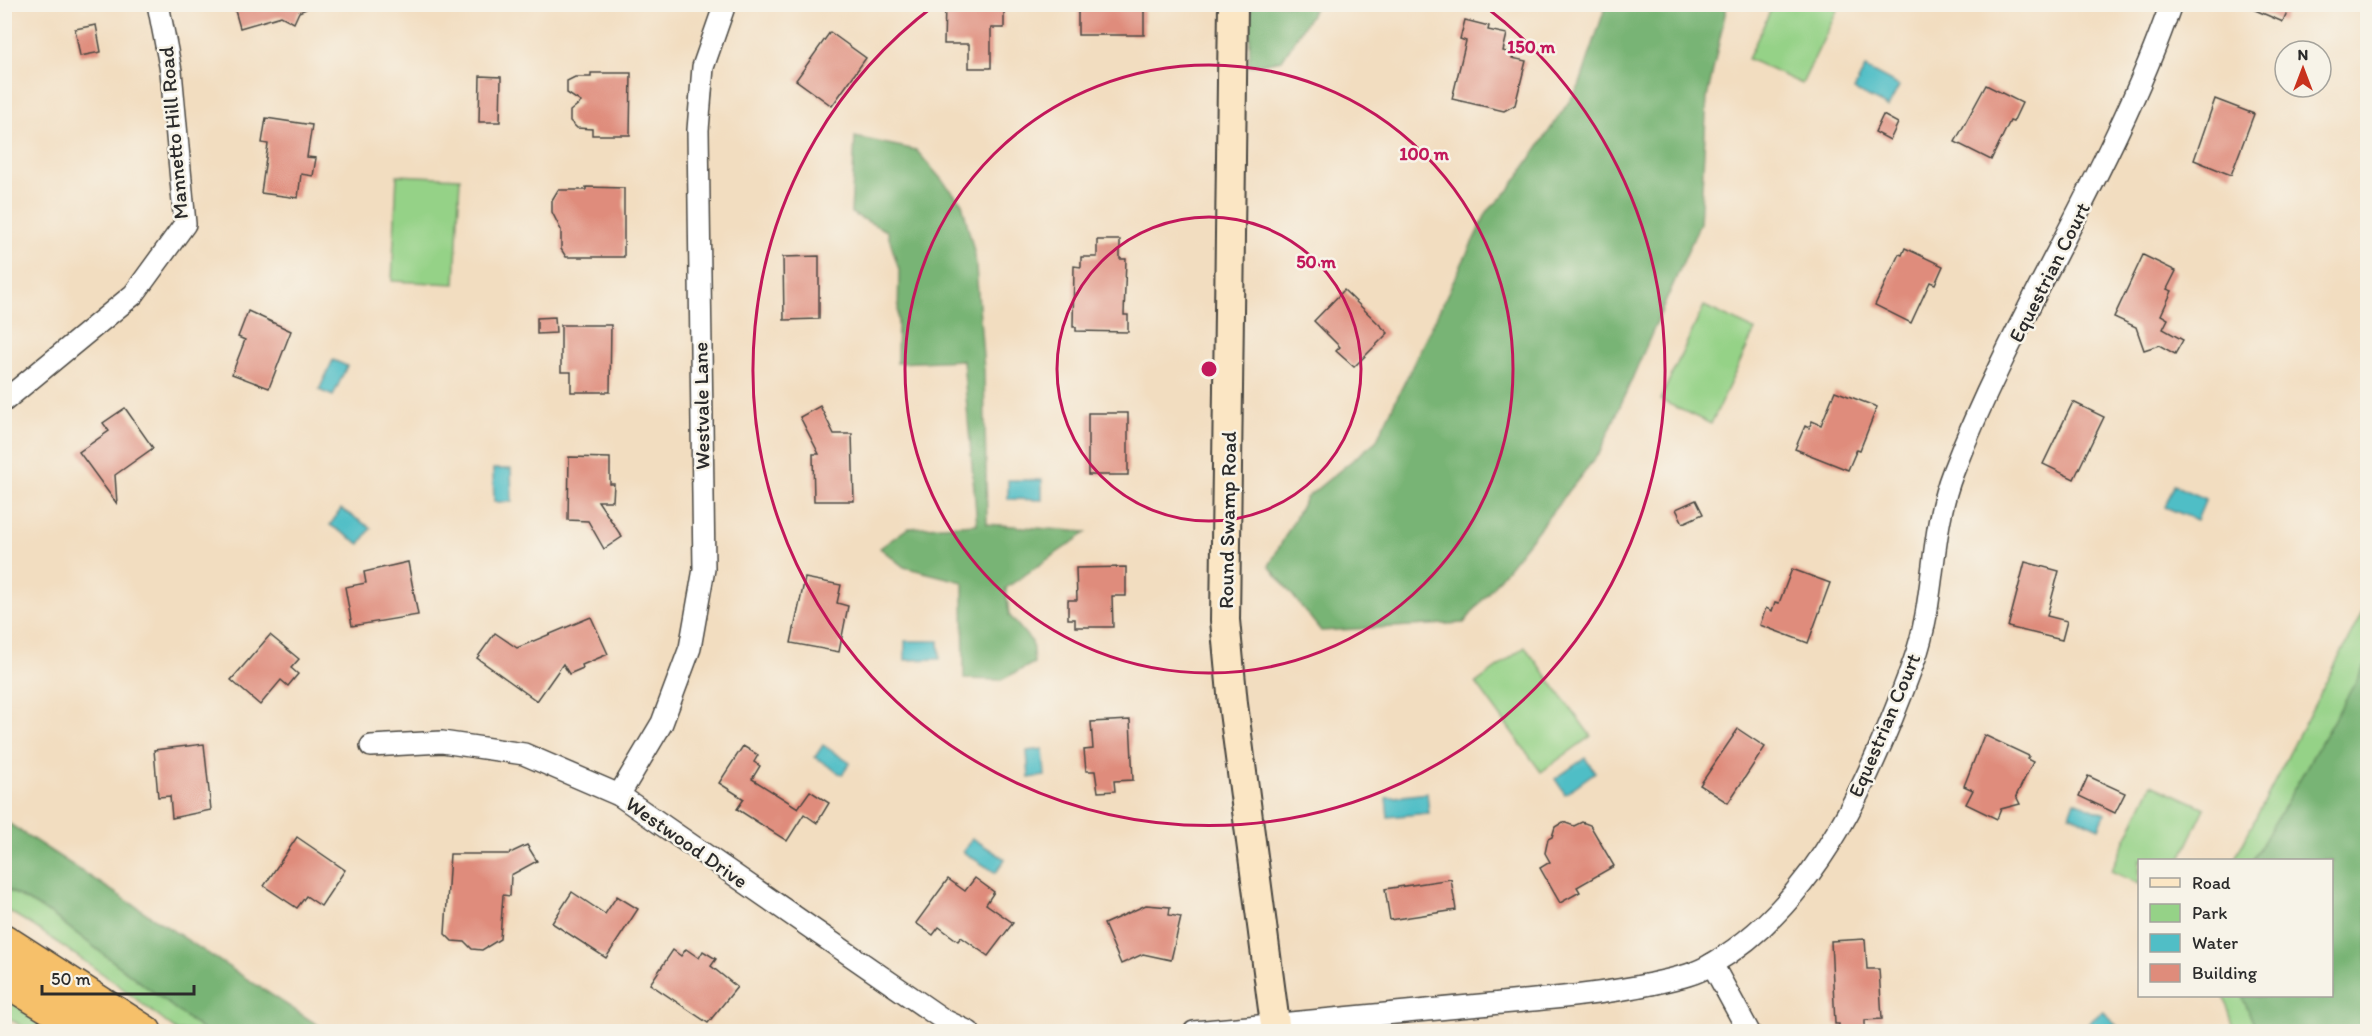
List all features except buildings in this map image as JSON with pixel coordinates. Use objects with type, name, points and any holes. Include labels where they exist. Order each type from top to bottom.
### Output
[{"type":"highway","points":[[4,941],[145,1032]]},
{"type":"highway","points":[[4,979],[91,1032]]},
{"type":"street","name":"Mannetto Hill Road","points":[[4,401],[134,294],[185,224],[171,71],[158,4]]},
{"type":"street","name":"Westvale Lane","points":[[620,795],[662,723],[690,648],[704,569],[698,130],[704,67],[725,4]]},
{"type":"street","name":"Round Swamp Road","points":[[1233,4],[1225,620],[1276,1028]]},
{"type":"street","name":"Equestrian Court","points":[[1276,1028],[1595,995],[1687,976],[1712,964],[1757,932],[1798,890],[1838,832],[1879,748],[1916,657],[1929,593],[1935,539],[1951,477],[1978,411],[2127,118],[2171,4]]},
{"type":"street","name":"Westwood Drive","points":[[371,746],[442,742],[524,754],[620,795],[944,1020],[969,1032]]},
{"type":"street","points":[[1712,964],[1749,1032]]},
{"type":"street","points":[[1194,1032],[1276,1028]]},
{"type":"green space","points":[[1251,4],[1317,5],[1282,60],[1249,66]]},
{"type":"green space","points":[[1606,5],[1727,5],[1707,98],[1700,223],[1600,452],[1464,623],[1321,631],[1269,566],[1306,498],[1376,441],[1487,212],[1509,190],[1579,87]]},
{"type":"green space","points":[[1773,5],[1840,5],[1802,84],[1748,59]]},
{"type":"green space","points":[[855,137],[916,150],[962,203],[975,255],[984,370],[987,524],[1087,532],[1006,588],[1009,615],[1032,642],[1034,663],[1001,680],[964,679],[963,582],[904,567],[880,548],[908,528],[977,524],[963,360],[897,363],[899,270],[887,231],[851,213]]},
{"type":"green space","points":[[397,175],[460,178],[455,284],[392,281]]},
{"type":"green space","points":[[1704,306],[1755,330],[1711,424],[1660,400]]},
{"type":"green space","points":[[2367,603],[2367,1031],[2235,1031],[2224,997],[2333,997],[2333,859],[2235,859]]},
{"type":"green space","points":[[1525,647],[1591,736],[1541,772],[1476,683]]},
{"type":"green space","points":[[2367,662],[2367,1031],[2253,1031],[2255,1027],[2242,997],[2333,997],[2333,859],[2254,859]]},
{"type":"green space","points":[[2152,784],[2205,808],[2180,859],[2138,859],[2138,884],[2111,871]]},
{"type":"green space","points":[[4,821],[327,1031],[204,1031],[51,914],[5,888]]},
{"type":"green space","points":[[5,888],[51,914],[204,1031],[177,1031],[113,981],[5,909]]},
{"type":"green space","points":[[4,995],[63,1031],[30,1031],[5,1016]]},
{"type":"water","points":[[1865,68],[1899,86],[1888,107],[1854,90]]},
{"type":"water","points":[[333,360],[347,366],[333,396],[319,390]]},
{"type":"water","points":[[493,469],[511,469],[512,502],[494,502]]},
{"type":"water","points":[[1008,480],[1042,480],[1042,500],[1008,499]]},
{"type":"water","points":[[2174,485],[2206,499],[2197,520],[2165,507]]},
{"type":"water","points":[[341,509],[371,528],[360,544],[330,525]]},
{"type":"water","points":[[905,641],[939,641],[940,659],[905,660]]},
{"type":"water","points":[[823,745],[850,763],[842,775],[815,757]]},
{"type":"water","points":[[1043,749],[1045,776],[1029,778],[1027,751]]},
{"type":"water","points":[[1585,758],[1595,772],[1565,794],[1555,779]]},
{"type":"water","points":[[1427,793],[1429,813],[1388,817],[1386,798]]},
{"type":"water","points":[[2075,801],[2105,814],[2099,828],[2070,815]]},
{"type":"water","points":[[972,838],[1005,859],[996,873],[963,852]]},
{"type":"water","points":[[2103,1011],[2118,1027],[2113,1031],[2079,1031]]}]
